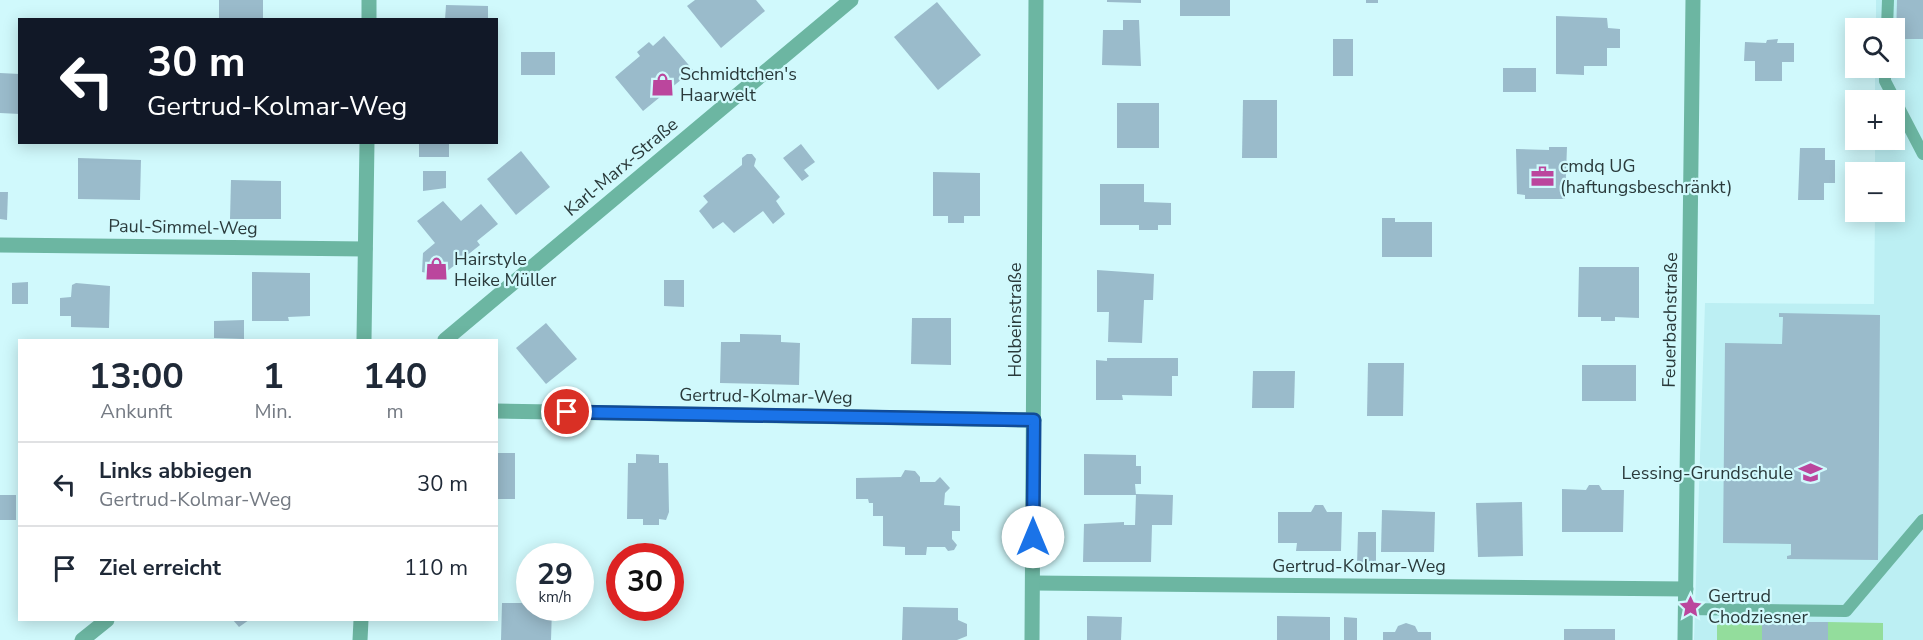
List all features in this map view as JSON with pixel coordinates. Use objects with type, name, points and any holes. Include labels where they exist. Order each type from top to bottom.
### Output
[{"type":"street","points":[[369,0],[369,18]]},
{"type":"street","name":"Karl-Marx-Straße","points":[[445,339],[850,0]]},
{"type":"street","name":"Holbeinstraße","points":[[1032,640],[1036,0]]},
{"type":"street","name":"Feuerbachstraße","points":[[1685,640],[1693,0]]},
{"type":"street","points":[[364,339],[367,144]]},
{"type":"street","name":"Paul-Simmel-Weg","points":[[0,245],[365,249]]},
{"type":"street","name":"Gertrud-Kolmar-Weg","points":[[498,411],[1034,420]]},
{"type":"street","name":"Gertrud-Kolmar-Weg","points":[[1033,583],[1686,589]]},
{"type":"street","points":[[82,640],[106,621]]},
{"type":"street","points":[[360,640],[361,621]]},
{"type":"lane","points":[[1887,18],[1888,0]]},
{"type":"lane","points":[[1885,78],[1923,154]]},
{"type":"lane","points":[[1685,609],[1846,611],[1923,520]]},
{"type":"shaded area","name":"Lessing-Grundschule","points":[[1876,0],[1923,0],[1923,640],[1694,640],[1705,303],[1874,304],[1875,222],[1905,222],[1905,162],[1875,162],[1875,150],[1905,150],[1905,90],[1875,90],[1875,78],[1905,78],[1905,18],[1876,18]]},
{"type":"green space","points":[[1717,622],[1762,622],[1762,640],[1717,640]]},
{"type":"green space","points":[[1828,622],[1883,623],[1883,640],[1828,640]]},
{"type":"building","points":[[219,0],[263,0],[263,18],[219,18]]},
{"type":"building","points":[[695,0],[756,0],[765,11],[721,48],[687,6]]},
{"type":"building","points":[[1107,0],[1141,0],[1141,3],[1107,2]]},
{"type":"building","points":[[1180,0],[1230,0],[1230,16],[1180,16]]},
{"type":"building","points":[[1366,0],[1378,0],[1378,3],[1366,3]]},
{"type":"building","points":[[1897,0],[1923,0],[1923,39],[1905,39],[1905,18],[1897,18]]},
{"type":"building","points":[[937,2],[981,55],[938,90],[894,37]]},
{"type":"building","points":[[446,5],[488,6],[488,18],[445,18]]},
{"type":"building","points":[[1556,16],[1607,18],[1608,28],[1620,29],[1620,48],[1607,48],[1607,66],[1584,66],[1584,75],[1556,74]]},
{"type":"building","points":[[1123,20],[1139,20],[1141,66],[1102,65],[1103,30],[1123,30]]},
{"type":"building","points":[[664,36],[693,70],[643,111],[615,77],[640,56],[637,52],[649,42],[653,46]]},
{"type":"building","points":[[1333,39],[1353,39],[1353,76],[1333,76]]},
{"type":"building","points":[[1778,39],[1777,43],[1794,43],[1794,62],[1782,62],[1782,81],[1755,81],[1755,61],[1744,61],[1745,42],[1766,43],[1767,40]]},
{"type":"building","points":[[521,52],[555,52],[555,75],[521,75]]},
{"type":"building","points":[[1503,68],[1536,68],[1536,92],[1503,92]]},
{"type":"building","points":[[0,73],[18,74],[18,114],[0,113]]},
{"type":"building","points":[[1243,100],[1277,100],[1277,158],[1242,158]]},
{"type":"building","points":[[1117,103],[1159,103],[1159,148],[1117,148]]},
{"type":"building","points":[[419,144],[449,144],[449,157],[419,157]]},
{"type":"building","points":[[801,144],[815,162],[804,170],[809,176],[802,181],[783,158]]},
{"type":"building","points":[[1549,147],[1567,147],[1565,199],[1525,199],[1525,195],[1517,194],[1516,149],[1549,150]]},
{"type":"building","points":[[1800,148],[1825,148],[1825,160],[1835,160],[1835,183],[1824,183],[1824,200],[1798,200]]},
{"type":"building","points":[[521,151],[550,187],[516,215],[487,179]]},
{"type":"building","points":[[747,154],[752,154],[756,159],[754,166],[780,197],[776,201],[785,214],[773,224],[763,211],[734,233],[723,222],[713,229],[699,211],[708,202],[703,196],[742,165],[742,158]]},
{"type":"building","points":[[78,158],[141,160],[140,200],[78,199]]},
{"type":"building","points":[[423,171],[446,171],[446,188],[423,191]]},
{"type":"building","points":[[933,172],[980,173],[980,216],[964,216],[964,223],[948,223],[948,216],[933,216]]},
{"type":"building","points":[[231,180],[281,181],[281,219],[230,219]]},
{"type":"building","points":[[1100,184],[1144,184],[1144,202],[1171,203],[1171,225],[1158,225],[1158,230],[1139,230],[1139,225],[1100,225]]},
{"type":"building","points":[[0,192],[8,192],[7,220],[0,219]]},
{"type":"building","points":[[443,201],[461,221],[481,204],[498,224],[477,241],[480,245],[441,276],[422,272],[423,253],[435,243],[417,221]]},
{"type":"building","points":[[1382,218],[1395,218],[1395,222],[1432,222],[1432,257],[1382,257]]},
{"type":"building","points":[[1579,267],[1639,267],[1639,318],[1615,317],[1615,321],[1601,321],[1601,317],[1578,317]]},
{"type":"building","points":[[1097,270],[1154,274],[1153,300],[1144,300],[1142,343],[1108,342],[1109,312],[1097,312]]},
{"type":"building","points":[[252,272],[310,273],[310,316],[288,317],[289,321],[252,321]]},
{"type":"building","points":[[664,280],[684,280],[684,307],[664,306]]},
{"type":"building","points":[[28,282],[28,304],[12,304],[12,283]]},
{"type":"building","points":[[76,283],[110,286],[109,328],[71,327],[71,316],[60,316],[60,298],[71,297],[72,285]]},
{"type":"building","points":[[1779,313],[1880,315],[1878,560],[1787,559],[1787,556],[1791,555],[1791,544],[1723,543],[1725,343],[1782,344],[1783,317],[1779,317]]},
{"type":"building","points":[[912,318],[951,318],[951,365],[911,364]]},
{"type":"building","points":[[244,320],[244,339],[214,338],[214,321]]},
{"type":"building","points":[[546,323],[577,359],[546,384],[516,348]]},
{"type":"building","points":[[740,334],[781,335],[781,342],[800,343],[799,385],[720,383],[721,342],[740,342]]},
{"type":"building","points":[[1107,358],[1178,358],[1178,376],[1172,376],[1172,396],[1122,395],[1123,400],[1096,400],[1096,360],[1107,361]]},
{"type":"building","points":[[1368,363],[1404,363],[1403,416],[1367,416]]},
{"type":"building","points":[[1582,365],[1636,365],[1636,401],[1582,401]]},
{"type":"building","points":[[1253,371],[1295,371],[1294,408],[1252,408]]},
{"type":"building","points":[[498,453],[515,453],[515,499],[498,499]]},
{"type":"building","points":[[636,454],[659,455],[659,463],[668,463],[669,512],[666,520],[659,519],[659,525],[643,525],[643,519],[627,519],[628,463],[636,463]]},
{"type":"building","points":[[1084,454],[1136,455],[1136,466],[1141,466],[1141,484],[1135,484],[1136,495],[1084,495]]},
{"type":"building","points":[[905,470],[915,471],[920,477],[920,482],[935,482],[940,477],[950,488],[945,493],[944,505],[960,506],[960,531],[952,531],[952,539],[957,545],[954,550],[948,551],[945,547],[927,547],[926,555],[905,555],[905,547],[883,546],[883,516],[873,516],[873,503],[869,503],[868,499],[856,499],[856,478],[901,477]]},
{"type":"building","points":[[1589,485],[1599,485],[1602,490],[1624,490],[1623,532],[1562,532],[1562,489],[1586,490]]},
{"type":"building","points":[[1136,494],[1173,495],[1172,525],[1152,525],[1151,562],[1083,562],[1084,524],[1124,522],[1124,525],[1135,525]]},
{"type":"building","points":[[0,495],[16,495],[16,520],[0,520]]},
{"type":"building","points":[[1522,502],[1523,556],[1478,557],[1476,503]]},
{"type":"building","points":[[1315,505],[1323,505],[1327,512],[1342,512],[1341,551],[1296,551],[1297,543],[1278,543],[1278,512],[1311,512]]},
{"type":"building","points":[[1382,510],[1435,512],[1434,552],[1381,552]]},
{"type":"building","points":[[1358,532],[1376,532],[1376,565],[1357,564]]},
{"type":"building","points":[[502,603],[516,603],[516,621],[552,621],[551,640],[501,640]]},
{"type":"building","points":[[903,607],[958,608],[958,620],[967,624],[967,636],[957,640],[902,640]]},
{"type":"building","points":[[1087,616],[1122,617],[1121,640],[1087,640]]},
{"type":"building","points":[[1277,616],[1330,617],[1330,640],[1277,640]]},
{"type":"building","points":[[1344,617],[1357,618],[1357,640],[1344,640]]},
{"type":"building","points":[[234,621],[248,621],[239,627]]},
{"type":"building","points":[[1762,622],[1828,622],[1828,640],[1762,640]]},
{"type":"building","points":[[1406,623],[1415,626],[1418,632],[1431,632],[1431,640],[1383,640],[1383,632],[1395,632],[1398,626]]},
{"type":"building","points":[[1564,629],[1615,629],[1615,640],[1564,640]]},
{"type":"place","name":"Schmidtchen's Haarwelt","points":[[662,84]]},
{"type":"place","name":"cmdq UG (haftungsbeschränkt)","points":[[1542,176]]},
{"type":"place","name":"Hairstyle Heike Müller","points":[[436,269]]},
{"type":"place","name":"Lessing-Grundschule","points":[[1811,473]]},
{"type":"place","name":"Gertrud Chodziesner","points":[[1690,606]]},
{"type":"route","points":[[567,412],[1034,420],[1033,537]]}]
